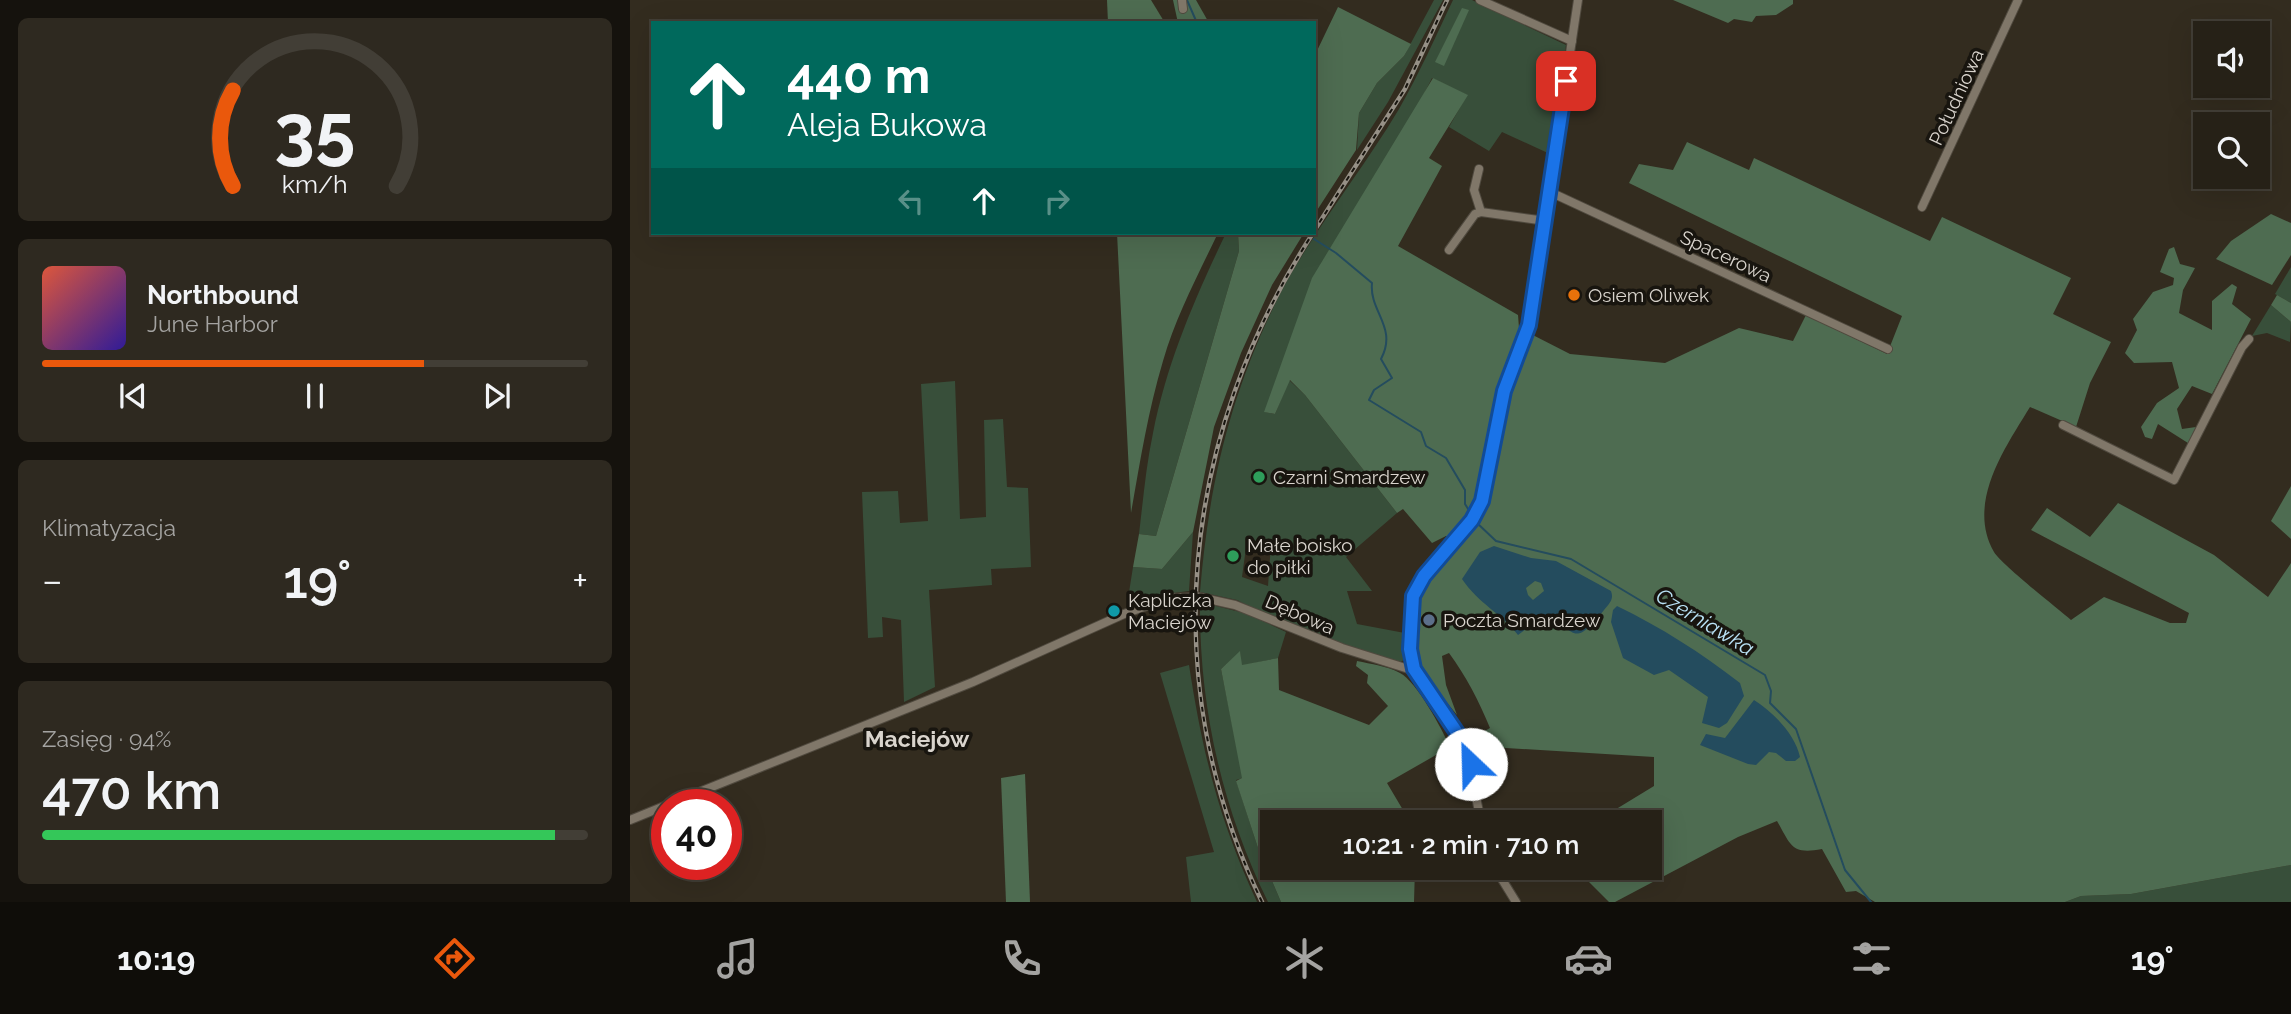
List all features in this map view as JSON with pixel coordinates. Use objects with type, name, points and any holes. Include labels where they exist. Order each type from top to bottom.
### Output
[{"type":"street","points":[[1480,0],[1572,41]]},
{"type":"street","points":[[1479,810],[1466,747],[1415,671],[1410,658],[1413,596],[1424,576],[1472,520],[1482,501],[1504,391],[1520,357],[1531,316],[1578,0]]},
{"type":"street","name":"Południowa","points":[[1923,207],[2018,0]]},
{"type":"street","points":[[1479,169],[1474,190],[1480,212]]},
{"type":"street","name":"Spacerowa","points":[[1550,192],[1888,349]]},
{"type":"street","points":[[1449,250],[1475,214],[1480,212],[1546,220]]},
{"type":"street","points":[[2063,425],[2174,480],[2237,357],[2249,339]]},
{"type":"street","name":"Dębowa","points":[[707,789],[973,682],[1140,607],[1169,598],[1195,597],[1235,604],[1342,649],[1415,671]]},
{"type":"street","points":[[1391,664],[1410,658]]},
{"type":"street","name":"Dębowa","points":[[630,820],[651,811]]},
{"type":"street","points":[[1502,880],[1516,902]]},
{"type":"green space","points":[[1107,0],[1151,0],[1164,21],[1108,21]]},
{"type":"green space","points":[[1173,0],[1196,0],[1208,21],[1178,21]]},
{"type":"green space","points":[[1434,0],[1443,0],[1388,102],[1357,150],[1359,113],[1377,83],[1404,56]]},
{"type":"green space","points":[[1453,0],[1472,0],[1566,45],[1550,154],[1502,132],[1489,151],[1449,127],[1467,95],[1432,78],[1265,412],[1275,414],[1289,380],[1305,395],[1397,513],[1346,557],[1372,591],[1347,591],[1357,624],[1410,634],[1410,658],[1391,665],[1294,629],[1237,600],[1200,592],[1209,513],[1225,438],[1236,401],[1264,329],[1294,268],[1370,155],[1420,69]],"holes":[[[1247,540],[1271,544],[1268,586],[1242,577]]]},
{"type":"green space","points":[[1673,0],[1793,0],[1793,4],[1776,15],[1756,16],[1752,22],[1734,19],[1728,23]]},
{"type":"green space","points":[[1338,7],[1411,44],[1404,56],[1377,83],[1359,113],[1356,150],[1316,212],[1316,53]]},
{"type":"green space","points":[[1462,8],[1469,10],[1444,66],[1435,62]]},
{"type":"green space","points":[[1433,78],[1468,95],[1429,158],[1442,166],[1398,246],[1518,315],[1519,328],[1570,354],[1665,363],[1739,328],[1793,341],[1806,315],[1887,354],[1902,316],[1629,183],[1639,164],[1673,170],[1687,142],[1749,170],[1754,158],[1930,241],[1942,217],[2071,278],[2053,314],[2111,342],[2090,383],[2076,427],[2030,407],[1992,476],[1984,514],[1986,533],[1999,558],[2071,620],[2104,597],[2170,623],[2186,623],[2189,613],[2031,530],[2047,508],[2090,537],[2118,503],[2214,555],[2268,597],[2291,563],[2291,865],[2131,894],[2081,896],[2065,902],[1875,902],[1856,891],[1846,892],[1822,849],[1804,851],[1793,846],[1777,821],[1738,837],[1662,877],[1662,810],[1615,810],[1654,786],[1654,757],[1474,746],[1472,738],[1490,728],[1472,689],[1449,653],[1442,656],[1446,685],[1457,715],[1410,658],[1413,596],[1457,537],[1446,536],[1432,543],[1403,509],[1397,513],[1305,395],[1290,380],[1275,414],[1264,412],[1312,278]]},
{"type":"green space","points":[[2271,214],[2291,223],[2291,255],[2272,285],[2216,259],[2231,241]]},
{"type":"green space","points":[[1117,235],[1217,235],[1168,344],[1149,418],[1131,513]]},
{"type":"green space","points":[[1225,235],[1238,235],[1239,251],[1156,536],[1139,534],[1159,407],[1193,306]]},
{"type":"green space","points":[[1238,235],[1303,235],[1272,285],[1241,353],[1214,427],[1193,532],[1162,569],[1133,567],[1139,534],[1156,536],[1239,251]]},
{"type":"green space","points":[[2174,247],[2180,264],[2195,268],[2183,290],[2179,313],[2212,330],[2212,301],[2232,284],[2237,287],[2232,304],[2251,319],[2212,394],[2192,386],[2177,409],[2182,429],[2196,427],[2188,443],[2158,424],[2152,439],[2145,437],[2141,427],[2157,403],[2179,388],[2172,362],[2134,363],[2125,353],[2137,330],[2133,319],[2153,292],[2173,285],[2174,278],[2160,272],[2169,249]]},
{"type":"green space","points":[[2291,267],[2291,303],[2275,294]]},
{"type":"green space","points":[[2277,295],[2291,303],[2291,322],[2271,305]]},
{"type":"green space","points":[[2271,305],[2291,322],[2290,342],[2267,333],[2252,336]]},
{"type":"green space","points":[[955,381],[960,519],[986,517],[984,420],[1003,419],[1007,487],[1028,488],[1031,567],[991,569],[992,585],[929,590],[935,687],[904,702],[901,620],[882,617],[883,637],[868,638],[862,492],[898,491],[900,523],[928,521],[921,384]]},
{"type":"green space","points":[[2291,486],[2291,539],[2271,521]]},
{"type":"green space","points":[[1193,532],[1189,591],[1157,595],[1127,605],[1133,567],[1162,569]]},
{"type":"green space","points":[[1200,602],[1248,614],[1286,632],[1278,658],[1241,666],[1240,652],[1221,669],[1243,778],[1236,780],[1260,853],[1260,880],[1272,880],[1281,902],[1268,902],[1238,830],[1226,793],[1209,718]]},
{"type":"green space","points":[[1240,651],[1242,665],[1278,658],[1279,690],[1369,725],[1388,706],[1367,683],[1368,675],[1356,666],[1357,661],[1384,667],[1400,673],[1414,686],[1450,747],[1387,783],[1403,810],[1260,810],[1260,853],[1236,781],[1242,778],[1221,669]]},
{"type":"green space","points":[[1189,665],[1200,728],[1222,815],[1257,902],[1191,902],[1186,857],[1214,852],[1160,673]]},
{"type":"green space","points":[[1025,774],[1030,902],[1006,902],[1001,778]]},
{"type":"green space","points":[[2291,865],[2291,902],[2065,902],[2081,896],[2131,894]]},
{"type":"green space","points":[[1272,880],[1415,880],[1414,902],[1281,902]]},
{"type":"green space","points":[[1587,880],[1657,880],[1615,902],[1609,902]]},
{"type":"water","points":[[1494,546],[1531,558],[1556,561],[1611,591],[1612,599],[1585,631],[1573,633],[1562,625],[1541,618],[1518,635],[1462,579],[1480,552]],"holes":[[[1535,581],[1541,583],[1544,591],[1533,600],[1526,588]]]},
{"type":"water","points":[[1617,606],[1680,641],[1740,683],[1744,696],[1727,723],[1719,728],[1702,723],[1708,697],[1669,670],[1654,675],[1623,658],[1611,622],[1613,610]]},
{"type":"water","points":[[1754,700],[1776,717],[1788,732],[1800,757],[1795,761],[1786,761],[1776,753],[1769,752],[1756,765],[1748,764],[1700,745],[1706,734],[1725,738]]},
{"type":"waterway","name":"Czerniawka","points":[[1187,0],[1196,21]]},
{"type":"waterway","name":"Czerniawka","points":[[1314,239],[1336,253],[1372,283],[1372,293],[1385,329],[1385,348],[1381,359],[1392,378],[1374,390],[1369,400],[1421,432],[1426,446],[1446,458],[1465,490],[1465,504],[1470,512]]},
{"type":"waterway","name":"Czerniawka","points":[[1477,523],[1496,541],[1571,559],[1765,675],[1771,691],[1770,703],[1796,729],[1845,870],[1871,902]]},
{"type":"railway","points":[[1316,228],[1405,89],[1447,0]]},
{"type":"railway","points":[[1262,902],[1228,818],[1206,733],[1196,647],[1198,561],[1211,476],[1234,393],[1269,311],[1312,235]]},
{"type":"place","name":"Osiem Oliwek","points":[[1574,295]]},
{"type":"place","name":"Czarni Smardzew","points":[[1259,477]]},
{"type":"place","name":"Małe boisko do piłki","points":[[1233,556]]},
{"type":"place","name":"Kapliczka Maciejów","points":[[1114,611]]},
{"type":"place","name":"Poczta Smardzew","points":[[1429,620]]},
{"type":"district","name":"Maciejów","points":[[917,739]]},
{"type":"route","points":[[1471,764],[1462,740],[1414,669],[1410,658],[1411,601],[1424,576],[1472,520],[1482,501],[1504,391],[1520,357],[1531,316],[1566,81]]}]
